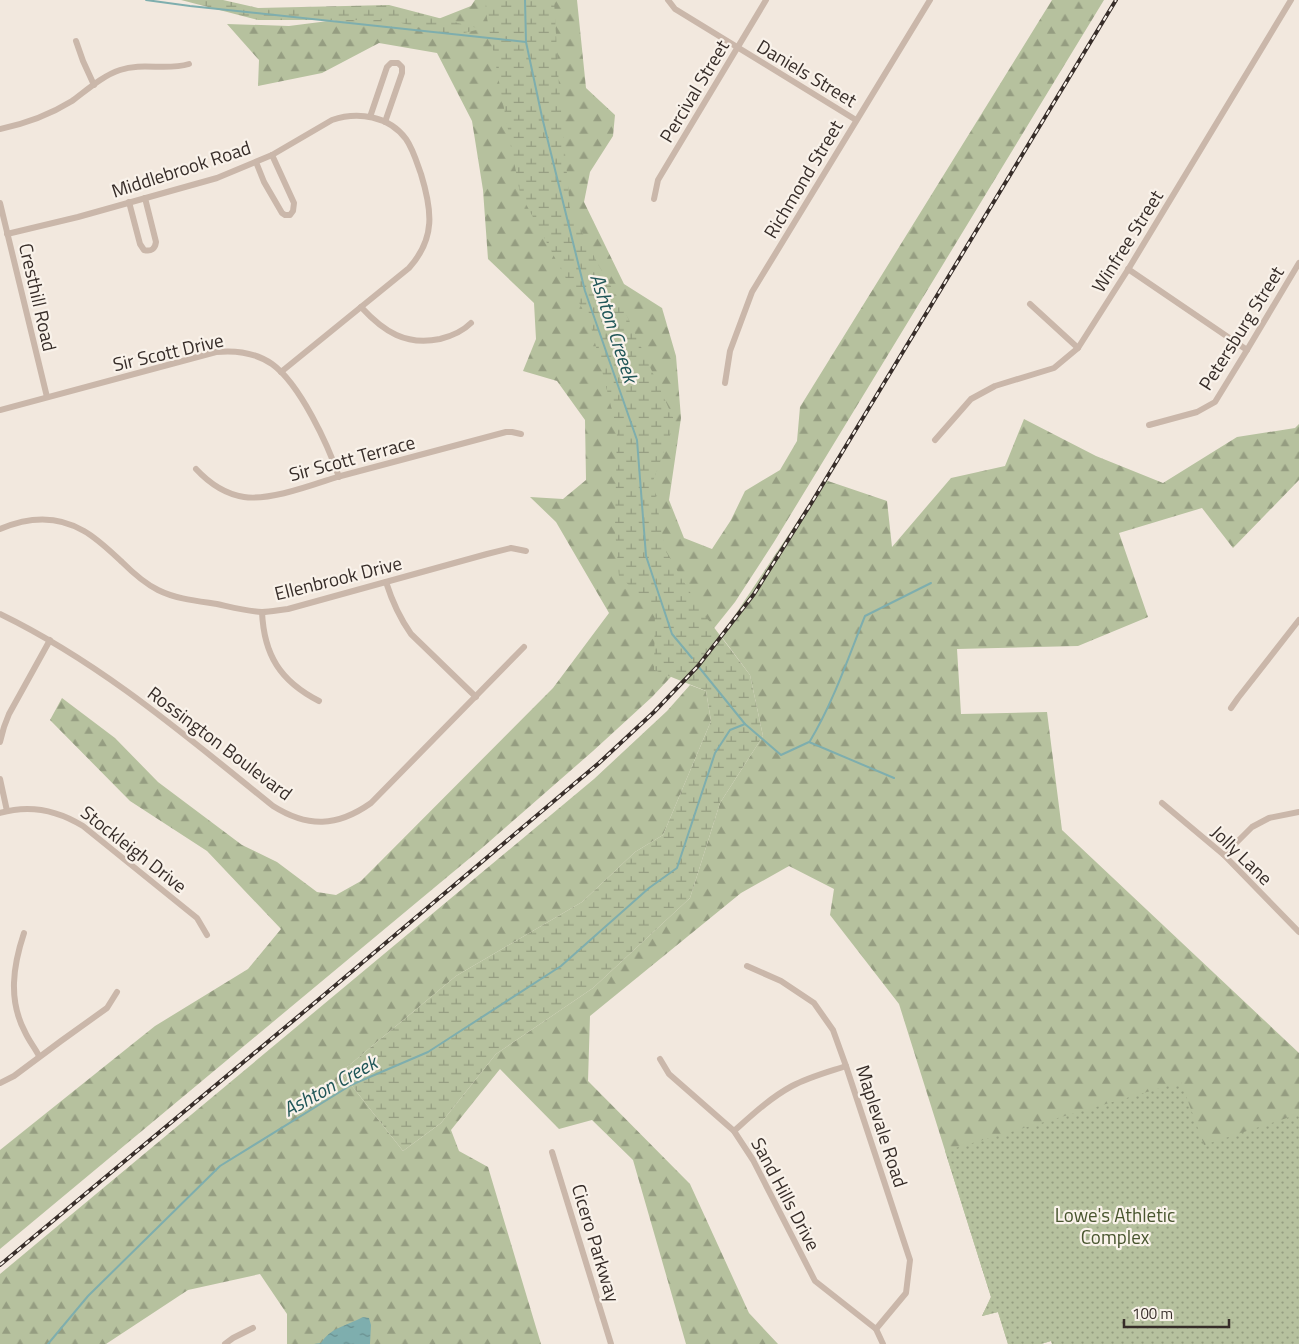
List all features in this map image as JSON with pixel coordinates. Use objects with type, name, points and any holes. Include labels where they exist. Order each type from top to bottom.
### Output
[{"type":"street","name":"Daniels Street","points":[[668,0],[675,9],[856,120]]},
{"type":"street","name":"Percival Street","points":[[654,199],[658,180],[766,0]]},
{"type":"street","name":"Richmond Street","points":[[725,383],[730,351],[752,292],[930,0]]},
{"type":"street","name":"Winfree Street","points":[[935,440],[971,400],[995,386],[1054,368],[1078,348],[1292,0]]},
{"type":"street","points":[[76,41],[94,85]]},
{"type":"street","points":[[370,117],[388,67],[391,63],[398,63],[402,68],[402,73],[385,122]]},
{"type":"street","points":[[0,129],[50,112],[70,102],[108,75],[129,67],[169,68],[189,64]]},
{"type":"street","name":"Middlebrook Road","points":[[7,234],[217,178],[272,155],[332,120],[351,115],[370,117],[385,122],[400,132],[410,145],[417,164],[428,204],[430,225],[424,245],[412,265],[281,372]]},
{"type":"street","points":[[256,162],[264,182],[282,213],[290,215],[293,212],[294,203],[272,155]]},
{"type":"street","points":[[130,202],[140,244],[144,250],[150,251],[156,246],[156,242],[144,198]]},
{"type":"street","name":"Cresthill Road","points":[[0,203],[47,398]]},
{"type":"street","name":"Petersburg Street","points":[[1149,426],[1197,412],[1214,402],[1299,263]]},
{"type":"street","points":[[1128,269],[1247,350]]},
{"type":"street","points":[[1030,304],[1078,348]]},
{"type":"street","points":[[361,307],[372,319],[389,332],[410,340],[420,341],[458,334],[471,323]]},
{"type":"street","name":"Sir Scott Drive","points":[[0,410],[216,352],[239,352],[254,355],[281,372],[316,424],[339,477]]},
{"type":"street","name":"Sir Scott Terrace","points":[[196,469],[204,478],[224,490],[245,497],[255,497],[273,495],[506,432],[521,434]]},
{"type":"street","name":"Ellenbrook Drive","points":[[0,529],[26,520],[57,521],[70,524],[98,540],[141,580],[158,590],[180,597],[262,612],[288,608],[511,548],[526,552]]},
{"type":"street","points":[[386,582],[395,609],[411,634],[476,697]]},
{"type":"street","points":[[262,612],[266,641],[276,665],[294,686],[319,701]]},
{"type":"street","name":"Rossington Boulevard","points":[[0,614],[50,640],[130,693],[273,806],[291,815],[314,822],[330,822],[351,816],[371,804],[524,647]]},
{"type":"street","points":[[1231,708],[1299,620]]},
{"type":"street","points":[[0,742],[9,714],[50,640]]},
{"type":"street","points":[[0,779],[7,811]]},
{"type":"street","name":"Jolly Lane","points":[[1162,803],[1224,855],[1299,932]]},
{"type":"street","name":"Stockleigh Drive","points":[[0,813],[31,808],[56,812],[70,818],[83,826],[197,918],[207,935]]},
{"type":"street","points":[[1224,855],[1252,827],[1268,818],[1299,812]]},
{"type":"street","points":[[24,933],[18,951],[13,986],[18,1015],[24,1031],[40,1056]]},
{"type":"street","name":"Maplevale Road","points":[[747,966],[781,980],[814,1004],[833,1030],[846,1066],[910,1260],[906,1292],[876,1329]]},
{"type":"street","points":[[0,1083],[14,1076],[107,1008],[117,992]]},
{"type":"street","name":"Sand Hills Drive","points":[[660,1059],[670,1074],[734,1131],[754,1160],[815,1282],[876,1329],[883,1344]]},
{"type":"street","points":[[734,1131],[754,1112],[793,1086],[846,1066]]},
{"type":"street","name":"Cicero Parkway","points":[[552,1152],[611,1344]]},
{"type":"street","points":[[225,1344],[253,1328]]},
{"type":"green space","points":[[181,0],[223,0],[258,8],[389,5],[481,29],[450,36],[390,20],[258,20]]},
{"type":"green space","points":[[475,0],[577,0],[586,88],[615,115],[613,136],[590,172],[584,202],[624,284],[662,308],[676,356],[681,418],[669,500],[684,538],[712,549],[731,520],[745,491],[780,470],[797,441],[800,407],[1052,0],[1104,0],[774,542],[735,602],[699,647],[652,697],[482,848],[0,1249],[0,1150],[155,1026],[248,969],[281,929],[207,851],[130,801],[50,720],[62,698],[115,738],[158,782],[242,845],[277,862],[317,892],[336,895],[361,881],[553,688],[609,613],[556,522],[530,497],[563,499],[586,480],[585,420],[557,381],[523,371],[536,339],[534,303],[488,259],[483,190],[472,121],[437,53],[379,43],[322,73],[258,86],[259,60],[227,24],[289,26],[391,13],[428,23],[471,6]]},
{"type":"green space","points":[[485,0],[554,0],[559,86],[570,208],[599,266],[622,305],[675,422],[653,481],[665,550],[700,609],[750,675],[763,736],[720,803],[690,898],[593,988],[496,1054],[441,1123],[403,1151],[341,1072],[456,976],[582,902],[635,852],[663,835],[711,721],[706,691],[654,670],[655,609],[619,576],[615,530],[617,430],[590,323],[520,193]]},
{"type":"green space","points":[[1024,419],[1096,456],[1163,483],[1237,437],[1295,428],[1299,424],[1299,480],[1233,548],[1202,508],[1119,533],[1148,617],[1078,646],[957,649],[961,714],[1047,712],[1062,830],[1299,1053],[1299,1128],[1052,1344],[1051,1341],[1041,1344],[1008,1344],[998,1312],[982,1316],[991,1297],[899,1004],[830,915],[834,889],[789,866],[741,893],[590,1016],[588,1081],[690,1184],[749,1313],[778,1344],[686,1344],[633,1160],[592,1120],[559,1129],[500,1069],[451,1130],[459,1151],[488,1167],[541,1344],[287,1344],[287,1314],[260,1274],[188,1290],[106,1344],[0,1344],[0,1274],[594,779],[667,711],[690,685],[706,691],[711,721],[663,835],[635,852],[582,902],[456,976],[341,1072],[403,1151],[441,1123],[496,1054],[593,988],[690,898],[720,803],[763,736],[750,675],[721,636],[825,480],[887,501],[892,547],[951,478],[1005,466]]},
{"type":"green space","name":"Lowe's Athletic Complex","points":[[1181,1082],[1204,1145],[1299,1114],[1299,1344],[1052,1344],[1051,1341],[1041,1344],[1008,1344],[998,1312],[982,1316],[991,1297],[945,1151]]},
{"type":"water","points":[[363,1317],[369,1318],[371,1325],[370,1344],[314,1344],[321,1343],[334,1330]]},
{"type":"waterway","points":[[146,0],[526,42]]},
{"type":"waterway","name":"Ashton Creeek","points":[[525,0],[526,42],[542,117],[585,291],[637,440],[646,556],[672,634],[692,658]]},
{"type":"waterway","points":[[810,741],[833,696],[865,616],[931,583]]},
{"type":"waterway","points":[[698,666],[745,724],[781,755],[809,742],[894,778]]},
{"type":"waterway","name":"Ashton Creek","points":[[48,1344],[88,1296],[220,1166],[351,1085],[428,1052],[561,966],[649,888],[677,868],[715,753],[730,730],[745,724]]},
{"type":"railway","points":[[0,1265],[599,763],[654,712],[698,666],[754,594],[812,502],[1116,0]]}]
